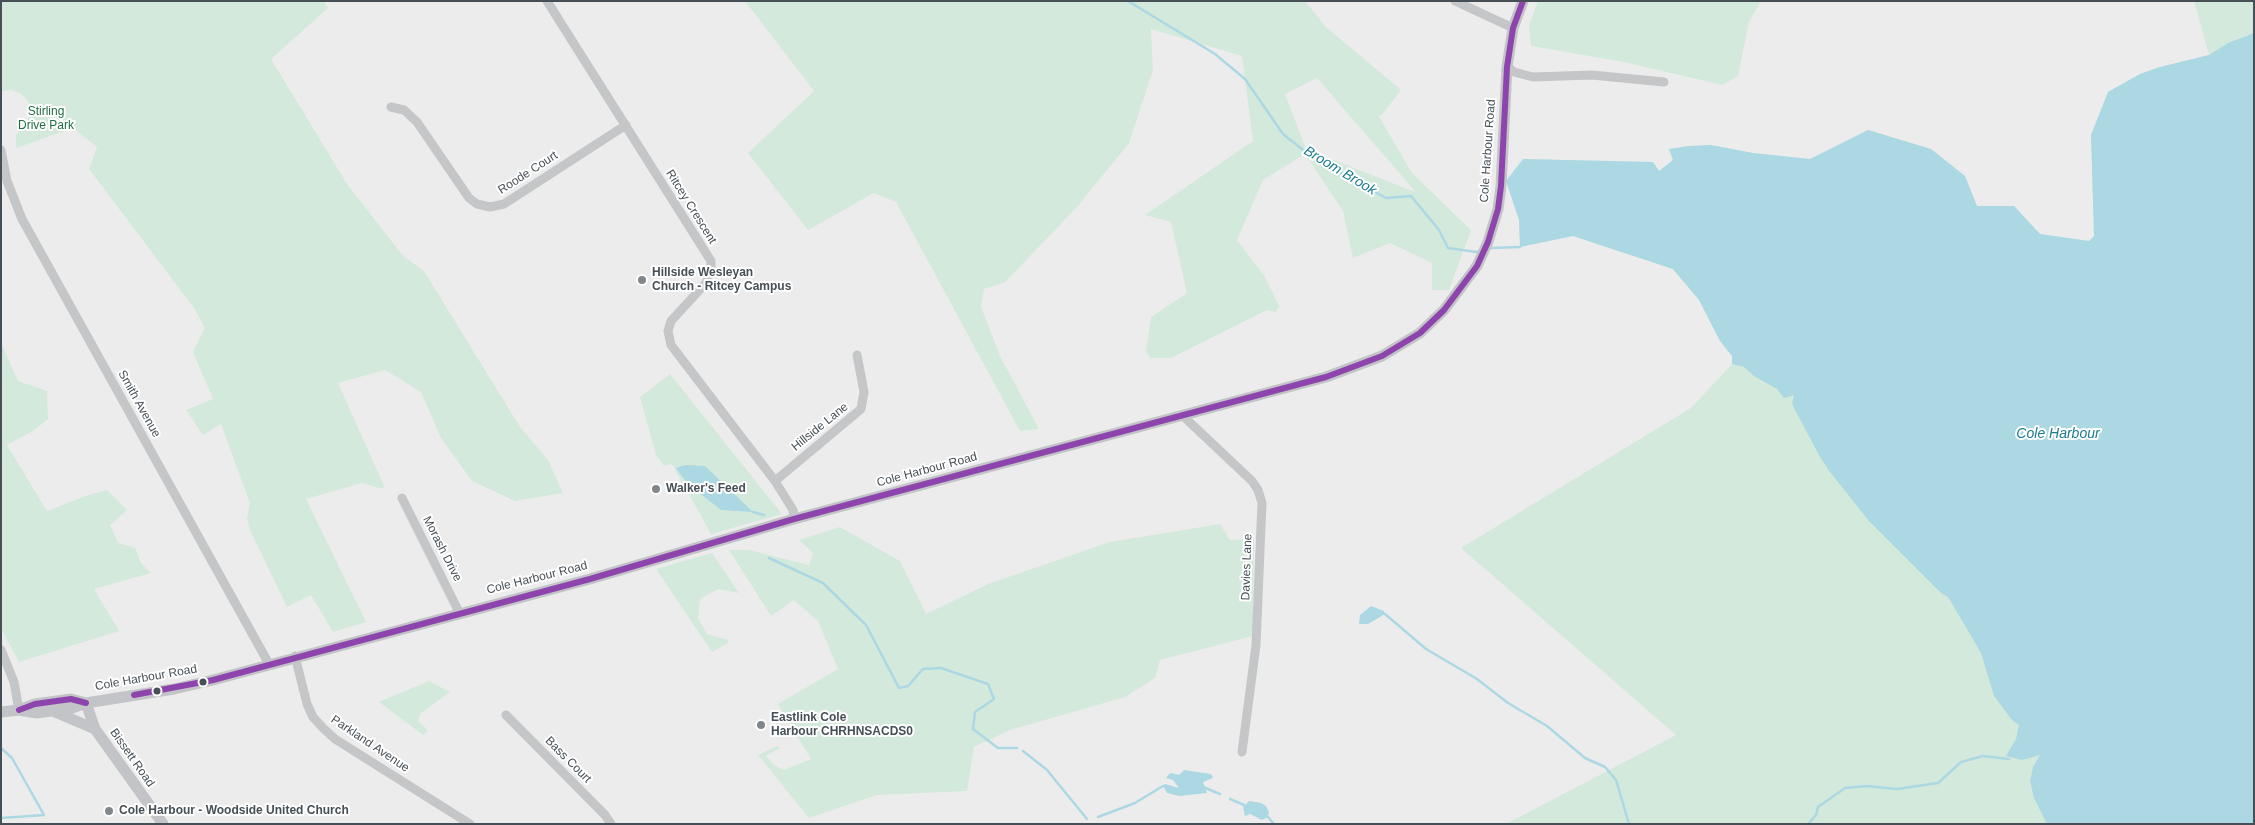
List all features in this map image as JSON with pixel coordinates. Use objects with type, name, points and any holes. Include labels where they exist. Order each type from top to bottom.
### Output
[{"type":"main road","name":"Cole Harbour Road","points":[[19,710],[37,713],[174,689],[459,612],[590,579],[794,519],[981,471],[1355,368],[1402,345],[1420,333],[1444,310],[1477,266],[1495,220],[1502,174],[1507,67],[1512,28],[1523,1]]},
{"type":"main road","name":"Cole Harbour Road","points":[[1,712],[19,710],[35,704],[71,699],[86,703]]},
{"type":"main road","name":"Bissett Road","points":[[86,703],[95,729],[163,824]]},
{"type":"main road","points":[[51,711],[71,717],[95,729]]},
{"type":"street","name":"Ritcey Crescent","points":[[547,1],[711,263],[711,273],[706,283],[671,321],[668,331],[671,346],[775,480],[793,510],[794,519]]},
{"type":"street","points":[[1455,1],[1512,28]]},
{"type":"street","points":[[1507,67],[1514,72],[1532,77],[1592,75],[1664,82]]},
{"type":"street","name":"Roode Court","points":[[391,107],[404,110],[417,122],[469,198],[477,204],[490,207],[507,202],[626,125]]},
{"type":"street","name":"Smith Avenue","points":[[1,150],[2,168],[22,219],[269,664]]},
{"type":"street","name":"Hillside Lane","points":[[775,480],[860,409],[864,392],[857,354]]},
{"type":"street","name":"Davies Lane","points":[[1182,415],[1252,481],[1260,493],[1262,503],[1256,645],[1242,752]]},
{"type":"street","name":"Morash Drive","points":[[402,498],[459,612]]},
{"type":"street","points":[[1,650],[14,682],[19,710]]},
{"type":"street","name":"Parkland Avenue","points":[[295,656],[305,699],[313,717],[323,728],[470,824]]},
{"type":"street","name":"Bass Court","points":[[506,715],[605,815],[611,824]]},
{"type":"green space","name":"Stirling Drive Park","points":[[1,1],[324,1],[328,8],[271,59],[347,184],[403,256],[424,271],[520,427],[548,460],[563,493],[515,501],[472,481],[441,438],[421,392],[385,370],[338,383],[385,488],[362,483],[306,499],[366,622],[333,632],[311,595],[287,607],[250,530],[247,518],[250,503],[221,424],[203,435],[186,410],[213,399],[193,352],[205,328],[194,308],[89,169],[97,147],[73,128],[16,148],[16,135],[28,120],[30,109],[28,101],[20,93],[12,90],[1,91]]},
{"type":"green space","points":[[745,1],[1305,1],[1327,28],[1401,90],[1381,116],[1378,115],[1412,173],[1471,230],[1449,290],[1432,290],[1432,263],[1390,243],[1353,258],[1343,211],[1305,154],[1263,180],[1237,240],[1265,277],[1279,306],[1276,312],[1267,310],[1171,358],[1150,358],[1146,351],[1151,317],[1187,293],[1171,222],[1145,215],[1253,141],[1242,56],[1151,29],[1153,70],[1129,143],[1077,207],[1005,282],[984,289],[981,307],[1000,356],[1039,429],[1020,431],[896,202],[874,193],[808,230],[748,153],[814,91]],"holes":[[[1317,78],[1415,191],[1306,149],[1285,94]]]},
{"type":"green space","points":[[1538,1],[1761,1],[1749,22],[1738,76],[1722,85],[1624,62],[1531,46],[1529,25]]},
{"type":"green space","name":"Cole Harbour","points":[[2194,1],[2254,1],[2254,824],[1506,824],[1676,735],[1461,548],[1691,408],[1732,364],[1732,356],[1720,341],[1699,300],[1673,269],[1573,236],[1520,247],[1519,220],[1506,181],[1523,159],[1653,162],[1659,171],[1673,160],[1669,149],[1711,145],[1753,153],[1810,159],[1868,130],[1931,149],[1965,176],[1977,206],[2014,206],[2040,234],[2089,241],[2094,236],[2091,135],[2108,92],[2140,74],[2209,55]]},
{"type":"green space","points":[[1,343],[18,381],[47,391],[48,419],[33,431],[7,445],[45,508],[48,511],[85,496],[107,490],[127,510],[110,525],[118,543],[135,548],[141,563],[151,573],[94,589],[119,631],[19,662],[1,628]]},
{"type":"green space","points":[[670,374],[782,514],[711,534],[672,464],[664,466],[656,455],[640,397]]},
{"type":"green space","points":[[1220,524],[1230,540],[1254,539],[1253,636],[1160,660],[1155,678],[1125,697],[1010,730],[974,747],[967,791],[877,795],[809,818],[758,755],[777,746],[780,748],[766,756],[775,766],[784,770],[811,759],[778,704],[838,669],[818,621],[794,600],[771,616],[729,550],[749,550],[809,565],[813,553],[799,540],[840,527],[900,561],[926,614],[988,584],[1110,542]]},
{"type":"green space","points":[[712,553],[739,593],[718,589],[700,599],[698,618],[707,634],[728,640],[728,643],[712,652],[656,569]]},
{"type":"green space","points":[[429,681],[450,692],[420,714],[418,721],[428,730],[423,735],[379,702]]},
{"type":"water","name":"Cole Harbour","points":[[2254,33],[2254,824],[2047,824],[2034,798],[2030,781],[2033,767],[2040,755],[2022,760],[2006,756],[2016,739],[2019,725],[2012,720],[1994,696],[1981,653],[1973,639],[1948,597],[1941,593],[1869,521],[1830,472],[1794,408],[1792,403],[1794,395],[1784,398],[1777,389],[1754,376],[1744,367],[1732,364],[1732,356],[1720,341],[1699,300],[1673,269],[1573,236],[1520,247],[1519,220],[1506,181],[1523,159],[1653,162],[1659,171],[1673,160],[1669,149],[1688,146],[1711,145],[1753,153],[1810,159],[1868,130],[1931,149],[1965,176],[1977,206],[2014,206],[2040,234],[2089,241],[2094,236],[2091,135],[2108,92],[2140,74],[2209,55],[2228,43]]},
{"type":"water","points":[[686,465],[705,466],[753,512],[721,510],[687,483],[676,468]]},
{"type":"water","points":[[1371,606],[1384,611],[1385,614],[1368,624],[1359,624],[1360,615]]},
{"type":"water","points":[[1184,770],[1211,774],[1213,778],[1203,782],[1207,793],[1180,796],[1167,793],[1163,786],[1165,784],[1179,788],[1173,780],[1166,778],[1168,775],[1171,773],[1179,775]]},
{"type":"water","points":[[1249,801],[1266,806],[1269,812],[1268,817],[1262,820],[1250,814],[1245,816],[1243,807]]},
{"type":"waterway","name":"Broom Brook","points":[[1128,1],[1215,54],[1245,79],[1283,134],[1312,157],[1386,198],[1411,196],[1439,230],[1448,248],[1480,251]]},
{"type":"waterway","name":"Broom Brook","points":[[1490,248],[1520,247]]},
{"type":"waterway","points":[[753,512],[764,515]]},
{"type":"waterway","points":[[769,558],[823,583],[866,625],[899,688],[908,686],[923,669],[941,668],[988,684],[994,699],[975,712],[973,729],[998,748],[1017,748]]},
{"type":"waterway","points":[[1385,614],[1426,649],[1477,679],[1508,703],[1547,726],[1585,758],[1605,767],[1616,780],[1629,824]]},
{"type":"waterway","points":[[1,748],[12,758],[44,815],[1,818]]},
{"type":"waterway","points":[[1023,751],[1047,770],[1087,819]]},
{"type":"waterway","points":[[1808,824],[1816,815],[1818,807],[1845,788],[1867,786],[1897,789],[1938,783],[1961,762],[1983,756],[2009,759]]},
{"type":"waterway","points":[[1098,817],[1135,803],[1163,786]]},
{"type":"waterway","points":[[1203,787],[1220,794]]},
{"type":"waterway","points":[[1230,799],[1244,805]]},
{"type":"waterway","points":[[1268,817],[1274,824]]},
{"type":"transit line","points":[[134,695],[213,680],[590,579],[794,519],[1326,377],[1382,356],[1420,333],[1444,310],[1477,266],[1488,242],[1498,209],[1501,186],[1507,67],[1513,28],[1523,1]]},
{"type":"transit line","points":[[19,710],[35,704],[71,699],[86,703]]},
{"type":"place","name":"Hillside Wesleyan Church - Ritcey Campus","points":[[642,280]]},
{"type":"place","name":"Walker's Feed","points":[[656,489]]},
{"type":"place","name":"Eastlink Cole Harbour CHRHNSACDS0","points":[[761,725]]},
{"type":"place","name":"Cole Harbour - Woodside United Church","points":[[109,811]]}]
